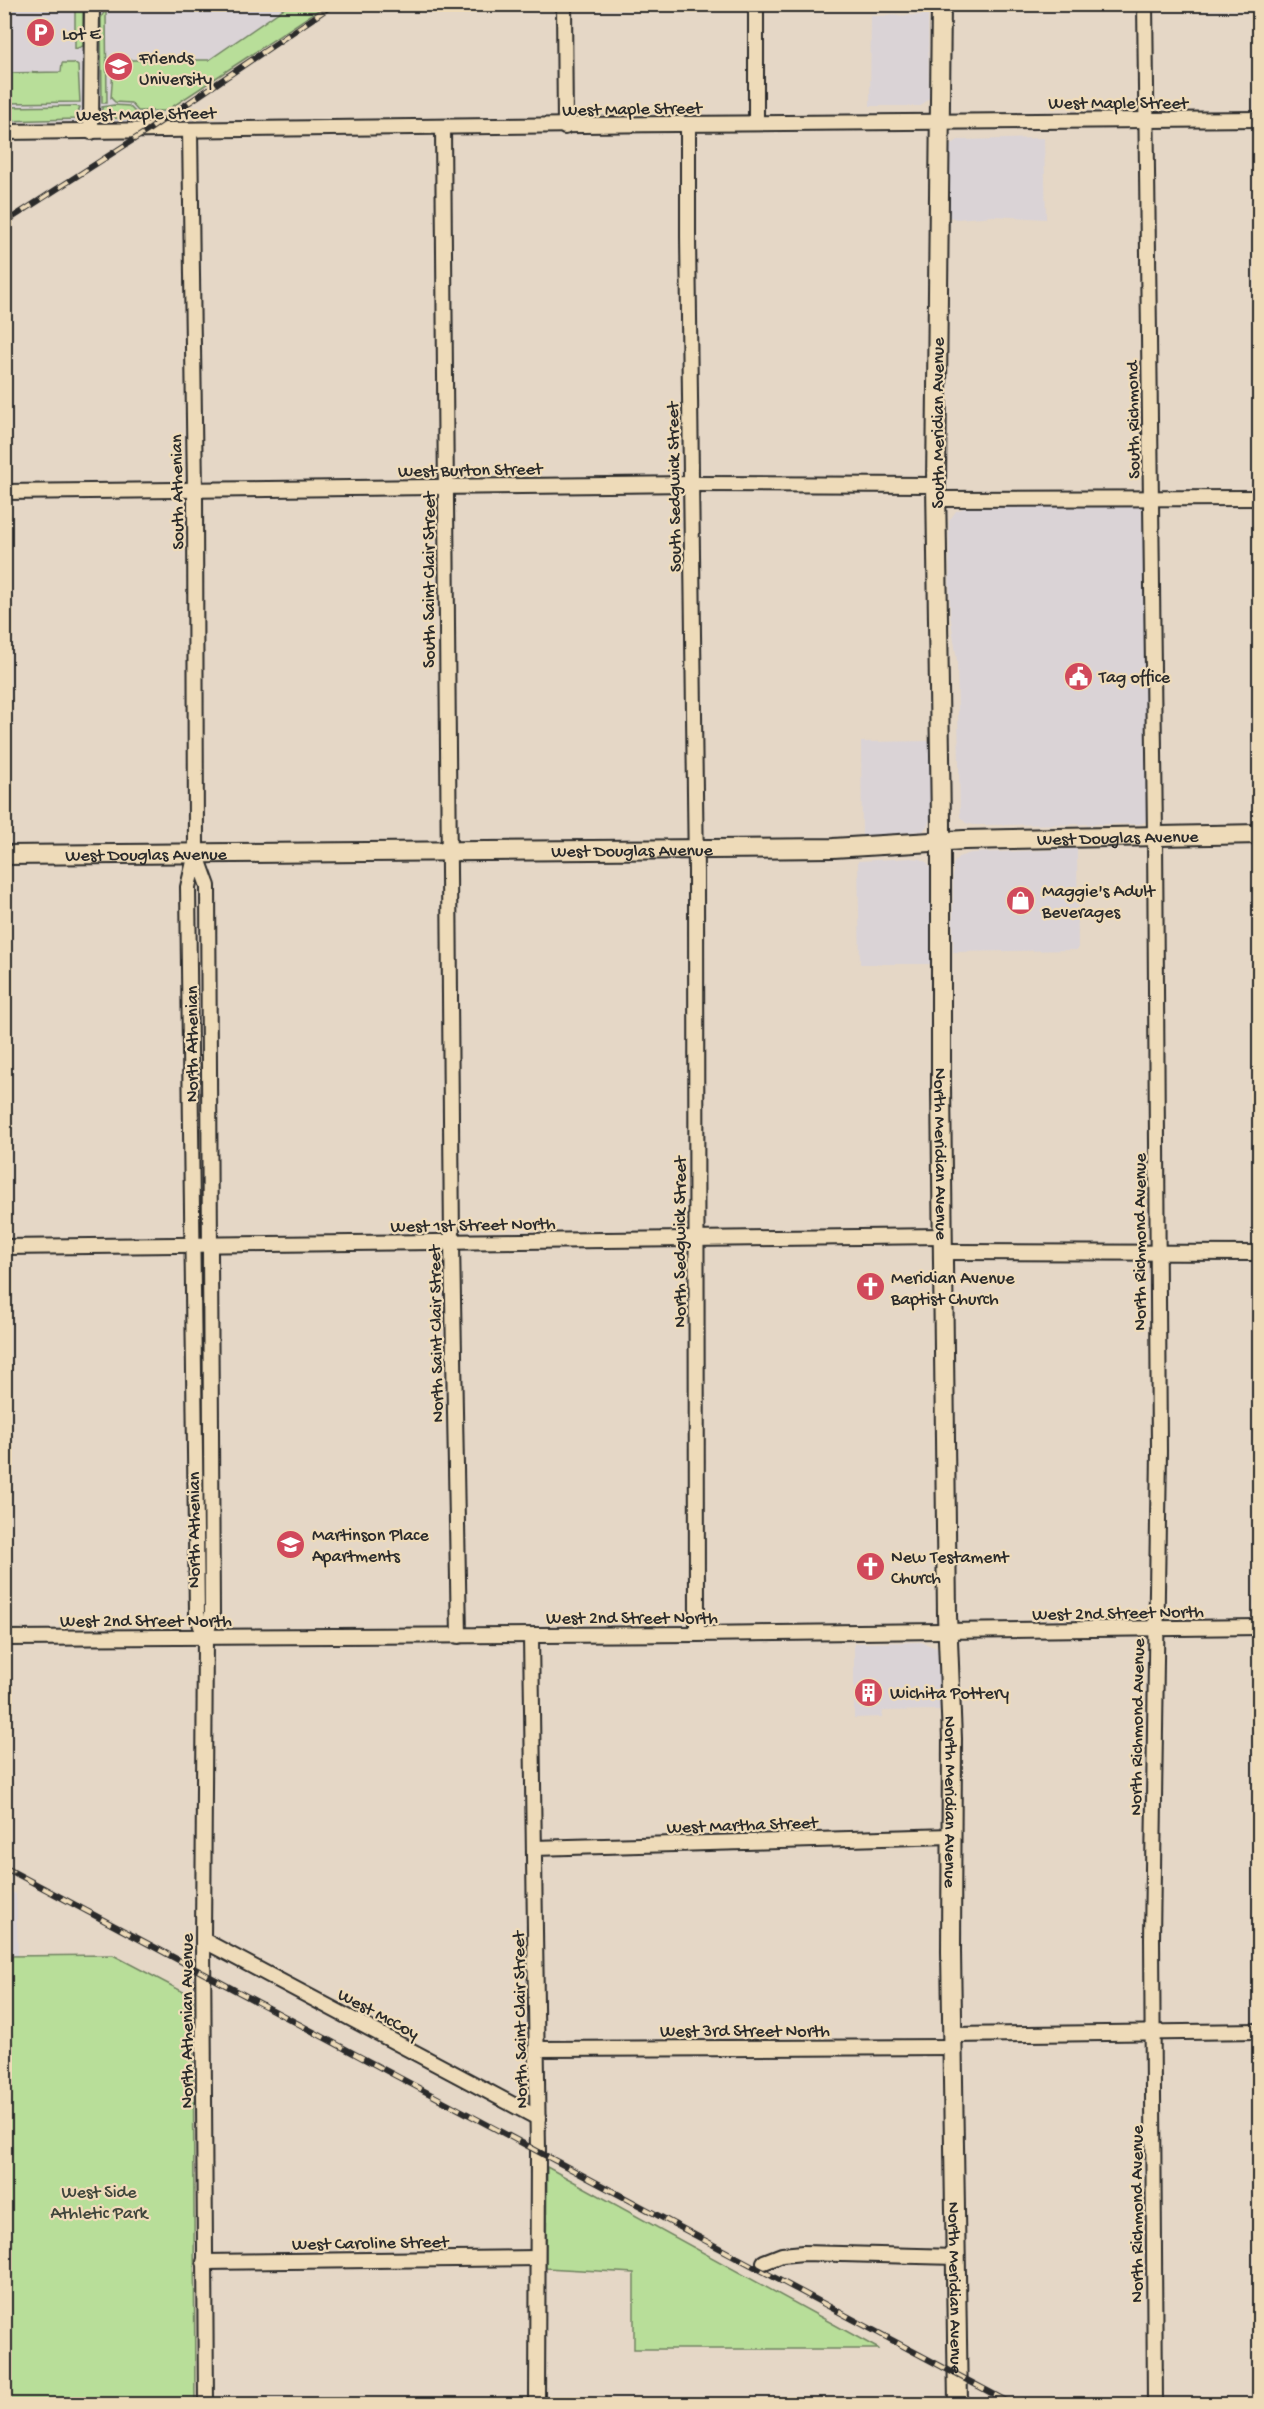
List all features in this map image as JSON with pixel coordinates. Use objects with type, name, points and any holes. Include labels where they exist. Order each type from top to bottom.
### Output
[{"type":"main road","name":"South Meridian Avenue","points":[[941,4],[936,492],[941,841]]},
{"type":"main road","name":"West Douglas Avenue","points":[[4,855],[832,849],[941,841],[1260,834]]},
{"type":"main road","name":"North Meridian Avenue","points":[[941,841],[943,1244],[948,1632],[952,1739],[951,1836],[958,2404]]},
{"type":"street","points":[[91,132],[92,4]]},
{"type":"street","points":[[564,4],[565,127]]},
{"type":"street","points":[[756,4],[756,123]]},
{"type":"street","name":"South Richmond","points":[[1145,4],[1155,835]]},
{"type":"street","name":"West Maple Street","points":[[4,132],[565,127],[939,120],[1260,119]]},
{"type":"street","name":"South Sedgwick Street","points":[[688,125],[695,849]]},
{"type":"street","name":"South Saint Clair Street","points":[[443,128],[448,851]]},
{"type":"street","name":"South Athenian","points":[[190,131],[195,490],[196,853]]},
{"type":"street","name":"West Burton Street","points":[[4,492],[691,484],[1151,498],[1260,498]]},
{"type":"street","name":"North Richmond Avenue","points":[[1155,835],[1159,1451],[1153,2032],[1155,2404]]},
{"type":"street","name":"North Sedgwick Street","points":[[695,849],[697,1634]]},
{"type":"street","name":"North Saint Clair Street","points":[[448,851],[459,1636]]},
{"type":"street","name":"North Athenian","points":[[196,853],[208,886],[212,1614],[205,1638]]},
{"type":"street","name":"North Athenian","points":[[196,853],[188,887],[197,1614],[205,1638]]},
{"type":"street","name":"West 1st Street North","points":[[4,1247],[697,1240],[943,1244],[1156,1253],[1260,1253]]},
{"type":"street","name":"West 2nd Street North","points":[[4,1638],[531,1636],[1260,1628]]},
{"type":"street","name":"North Saint Clair Street","points":[[531,1636],[538,2118],[537,2404]]},
{"type":"street","name":"North Athenian Avenue","points":[[205,1638],[203,1940],[206,2404]]},
{"type":"street","name":"West Martha Street","points":[[534,1848],[951,1836]]},
{"type":"street","name":"West McCoy","points":[[203,1940],[538,2118]]},
{"type":"street","name":"West 3rd Street North","points":[[537,2049],[953,2041],[1153,2032],[1260,2031]]},
{"type":"street","points":[[764,2262],[782,2255],[803,2253],[956,2257]]},
{"type":"street","name":"West Caroline Street","points":[[204,2262],[537,2258]]},
{"type":"shaded area","name":"Friends University","points":[[4,5],[326,5],[150,121],[5,122]]},
{"type":"shaded area","points":[[928,15],[929,98],[921,106],[870,106],[871,16]]},
{"type":"shaded area","points":[[1044,138],[1046,219],[994,216],[956,219],[950,217],[948,212],[948,152],[951,145],[958,140]]},
{"type":"shaded area","points":[[969,506],[1139,506],[1144,509],[1146,515],[1148,818],[1145,822],[1140,824],[974,825],[966,823],[960,817],[957,661],[950,613],[949,521],[956,511]]},
{"type":"shaded area","points":[[930,741],[931,817],[928,825],[923,831],[862,836],[861,742]]},
{"type":"shaded area","points":[[1077,849],[1078,950],[953,952],[953,865],[958,857],[971,853]]},
{"type":"shaded area","points":[[921,859],[928,863],[932,872],[934,964],[860,964],[858,861]]},
{"type":"shaded area","points":[[921,1642],[937,1648],[939,1654],[940,1710],[883,1711],[882,1717],[854,1718],[854,1643]]},
{"type":"shaded area","points":[[4,1888],[16,1894],[18,1956],[5,1956]]},
{"type":"green space","points":[[75,5],[83,5],[83,46],[75,49]]},
{"type":"green space","points":[[289,5],[326,5],[166,111],[138,111],[131,103],[115,102],[111,98],[113,71],[111,60],[209,60]]},
{"type":"green space","points":[[106,12],[107,103],[102,103],[101,18]]},
{"type":"green space","points":[[62,63],[74,63],[78,66],[80,102],[5,103],[5,73],[61,72]]},
{"type":"green space","points":[[129,106],[137,114],[160,114],[153,119],[102,118],[102,107]]},
{"type":"green space","points":[[5,107],[80,107],[76,119],[5,121]]},
{"type":"green space","name":"West Side Athletic Park","points":[[113,1955],[193,1997],[195,2404],[5,2404],[5,1956]]},
{"type":"green space","points":[[547,2167],[879,2349],[634,2349],[634,2273],[546,2268]]},
{"type":"railway","points":[[4,223],[147,131],[334,4]]},
{"type":"railway","points":[[4,1867],[1012,2404]]},
{"type":"place","name":"Lot E","points":[[41,33]]},
{"type":"place","name":"Friends University","points":[[118,67]]},
{"type":"place","name":"Tag office","points":[[1078,676]]},
{"type":"place","name":"Maggie's Adult Beverages","points":[[1021,900]]},
{"type":"place","name":"Meridian Avenue Baptist Church","points":[[870,1287]]},
{"type":"place","name":"Martinson Place Apartments","points":[[291,1544]]},
{"type":"place","name":"New Testament Church","points":[[870,1566]]},
{"type":"place","name":"Wichita Pottery","points":[[869,1692]]}]
